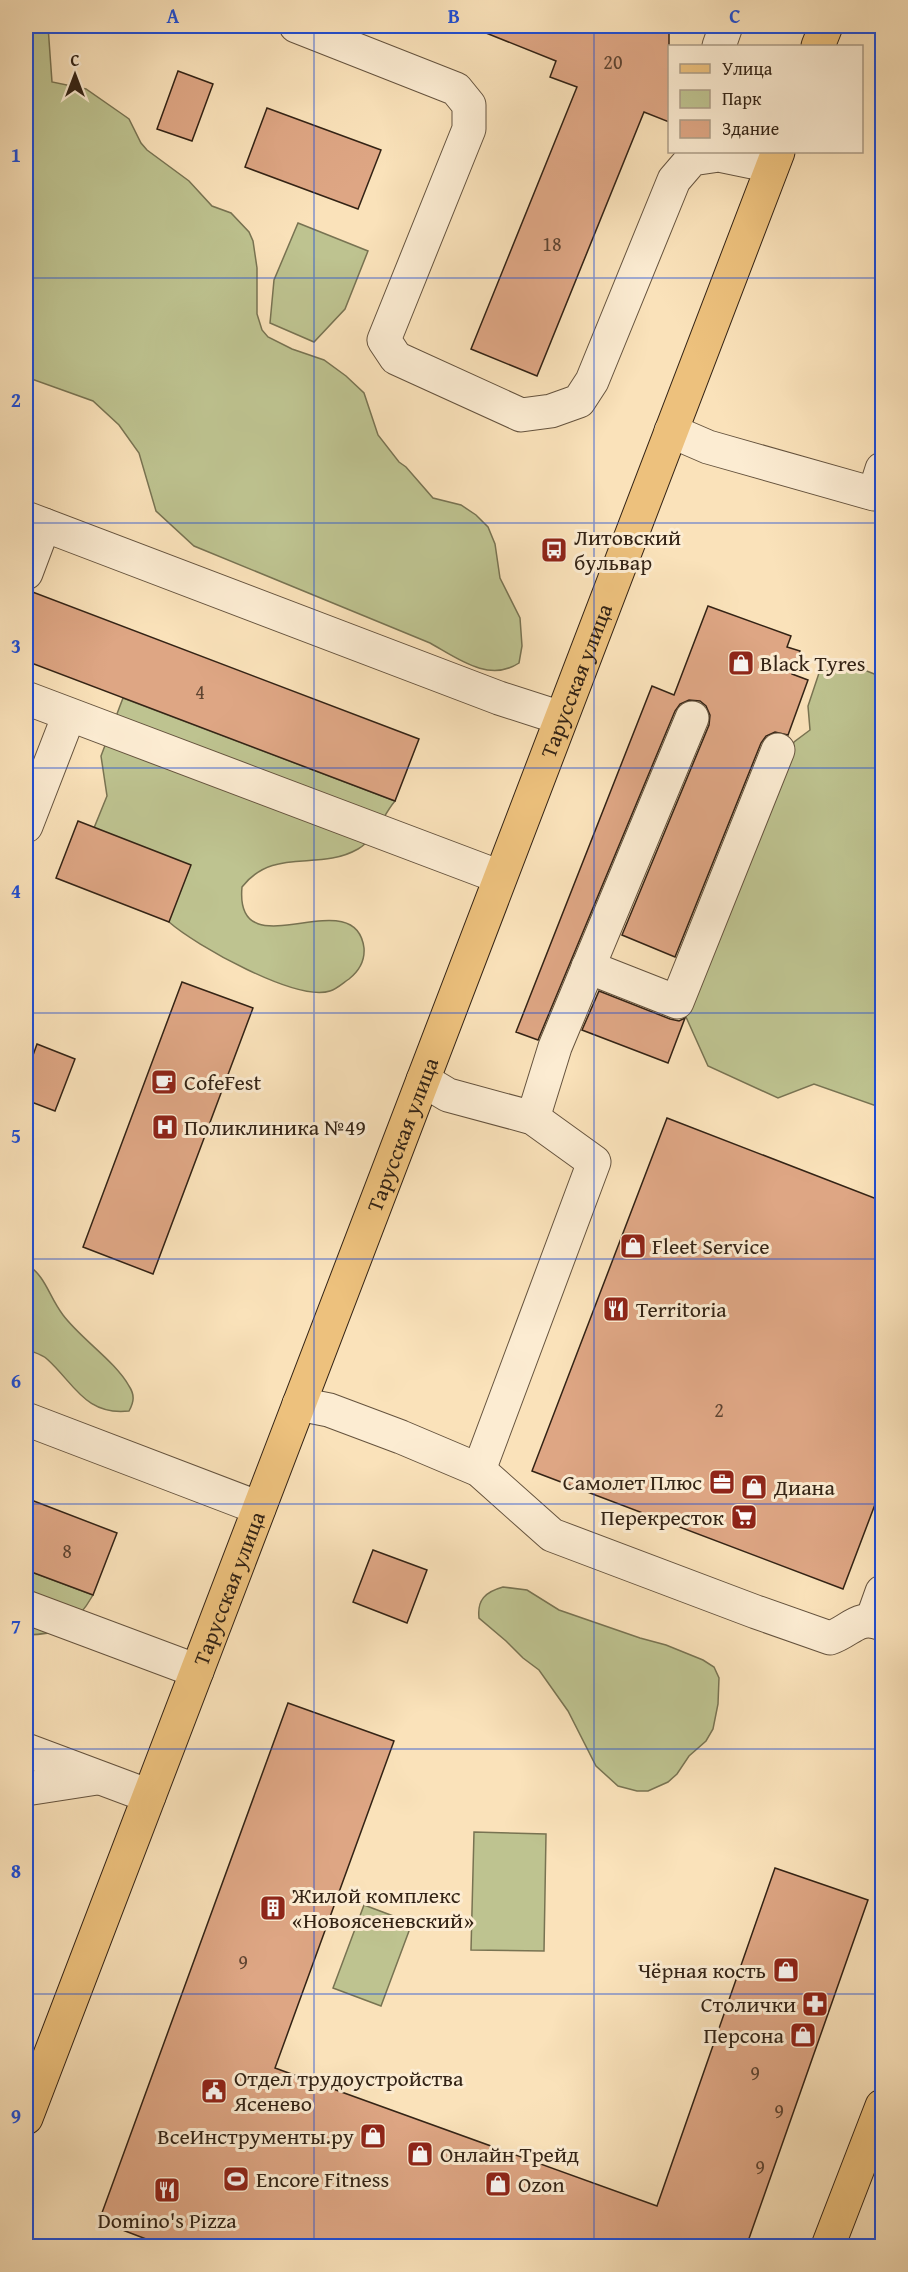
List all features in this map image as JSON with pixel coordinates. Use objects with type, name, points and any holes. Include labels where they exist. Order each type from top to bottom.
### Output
[{"type":"main road","points":[[818,45],[826,26]]},
{"type":"main road","name":"Тарусская улица","points":[[26,2118],[775,159]]},
{"type":"main road","points":[[828,2247],[882,2106]]},
{"type":"lane","points":[[296,26],[456,89],[470,105],[470,129],[384,340],[396,358],[521,415],[551,411],[579,401],[592,381],[674,180],[692,159],[719,155],[775,159]]},
{"type":"lane","points":[[719,45],[726,26]]},
{"type":"lane","points":[[671,430],[708,447],[880,487]]},
{"type":"lane","points":[[26,573],[35,522],[488,694],[561,718]]},
{"type":"lane","points":[[26,698],[500,877]]},
{"type":"lane","points":[[26,826],[69,714]]},
{"type":"lane","points":[[533,1118],[555,1047],[692,718]]},
{"type":"lane","points":[[588,967],[677,1002],[778,750]]},
{"type":"lane","points":[[423,1080],[448,1095],[533,1118],[594,1162],[479,1470]]},
{"type":"lane","points":[[298,1404],[329,1410],[479,1470],[552,1535],[822,1636],[830,1638],[839,1635],[854,1624],[879,1612]]},
{"type":"lane","points":[[26,1419],[259,1508]]},
{"type":"lane","points":[[26,1607],[196,1671]]},
{"type":"lane","points":[[26,1750],[149,1796]]},
{"type":"lane","points":[[26,1789],[98,1777]]},
{"type":"green space","points":[[26,26],[48,26],[52,82],[86,89],[129,119],[147,150],[189,181],[212,206],[231,213],[249,232],[253,241],[257,268],[257,314],[262,330],[268,337],[292,349],[324,360],[346,376],[364,393],[378,435],[399,462],[433,498],[461,505],[488,527],[495,544],[500,578],[520,618],[522,646],[519,663],[496,670],[473,666],[430,643],[194,546],[156,511],[139,453],[119,425],[93,401],[26,377]]},
{"type":"green space","points":[[298,223],[368,251],[345,309],[314,342],[270,323],[274,280]]},
{"type":"green space","points":[[849,664],[882,677],[882,1108],[814,1084],[778,1098],[708,1066],[686,1017],[794,742],[810,730],[808,706],[819,673]]},
{"type":"green space","points":[[123,698],[395,801],[370,839],[358,849],[343,856],[328,859],[282,863],[268,867],[242,887],[245,911],[256,923],[275,926],[340,921],[356,929],[364,948],[363,957],[356,973],[349,979],[330,991],[314,992],[294,988],[222,957],[169,922],[94,828],[107,796],[101,756]]},
{"type":"green space","points":[[26,1263],[39,1275],[70,1324],[123,1377],[133,1395],[129,1411],[114,1411],[91,1403],[47,1359],[26,1349]]},
{"type":"green space","points":[[26,1570],[93,1595],[80,1614],[66,1626],[48,1633],[26,1635]]},
{"type":"green space","points":[[503,1587],[527,1590],[559,1610],[666,1645],[714,1667],[719,1678],[718,1704],[713,1729],[706,1741],[689,1756],[677,1774],[668,1782],[648,1791],[637,1791],[618,1786],[596,1766],[568,1711],[539,1670],[479,1618],[479,1606],[487,1594]]},
{"type":"green space","points":[[474,1832],[546,1834],[544,1951],[471,1950]]},
{"type":"green space","points":[[364,1905],[412,1923],[381,2006],[333,1988]]},
{"type":"building","points":[[669,26],[668,122],[644,112],[537,376],[471,349],[577,87],[550,77],[556,61],[471,27]]},
{"type":"building","points":[[178,71],[213,84],[192,141],[157,129]]},
{"type":"building","points":[[267,108],[381,150],[358,209],[245,167]]},
{"type":"building","points":[[26,591],[419,739],[395,801],[26,661]]},
{"type":"building","points":[[708,606],[791,636],[787,647],[800,651],[792,674],[808,680],[788,735],[775,732],[766,736],[761,743],[675,957],[622,935],[709,725],[710,715],[706,706],[700,701],[689,700],[680,704],[675,711],[538,1040],[516,1032],[652,686],[674,695]]},
{"type":"building","points":[[78,821],[191,865],[169,922],[56,878]]},
{"type":"building","points":[[182,982],[253,1008],[153,1274],[83,1247]]},
{"type":"building","points":[[599,991],[670,1019],[679,1021],[685,1018],[668,1063],[582,1030]]},
{"type":"building","points":[[37,1044],[75,1059],[55,1111],[26,1100],[26,1075]]},
{"type":"building","points":[[667,1118],[882,1201],[882,1486],[843,1589],[532,1471]]},
{"type":"building","points":[[26,1498],[117,1533],[93,1595],[26,1570]]},
{"type":"building","points":[[373,1550],[427,1570],[407,1623],[353,1602]]},
{"type":"building","name":"Жилой комплекс «Новоясеневский»","points":[[288,1703],[394,1741],[275,2068],[657,2206],[775,1868],[868,1900],[746,2247],[167,2247],[99,2221]]},
{"type":"place","name":"Литовский бульвар","points":[[554,550]]},
{"type":"place","name":"Black Tyres","points":[[741,663]]},
{"type":"place","name":"CofeFest","points":[[164,1082]]},
{"type":"place","name":"Поликлиника №49","points":[[165,1127]]},
{"type":"place","name":"Fleet Service","points":[[633,1246]]},
{"type":"place","name":"Territoria","points":[[616,1309]]},
{"type":"place","name":"Самолет Плюс","points":[[722,1482]]},
{"type":"place","name":"Диана","points":[[754,1487]]},
{"type":"place","name":"Перекресток","points":[[744,1517]]},
{"type":"place","name":"Жилой комплекс «Новоясеневский»","points":[[273,1908]]},
{"type":"place","name":"Чёрная кость","points":[[786,1970]]},
{"type":"place","name":"Столички","points":[[815,2004]]},
{"type":"place","name":"Персона","points":[[803,2035]]},
{"type":"place","name":"Отдел трудоустройства Ясенево","points":[[214,2091]]},
{"type":"place","name":"ВсеИнструменты.ру","points":[[373,2136]]},
{"type":"place","name":"Онлайн Трейд","points":[[420,2154]]},
{"type":"place","name":"Encore Fitness","points":[[236,2179]]},
{"type":"place","name":"Ozon","points":[[498,2184]]},
{"type":"place","name":"Domino's Pizza","points":[[167,2190]]}]
